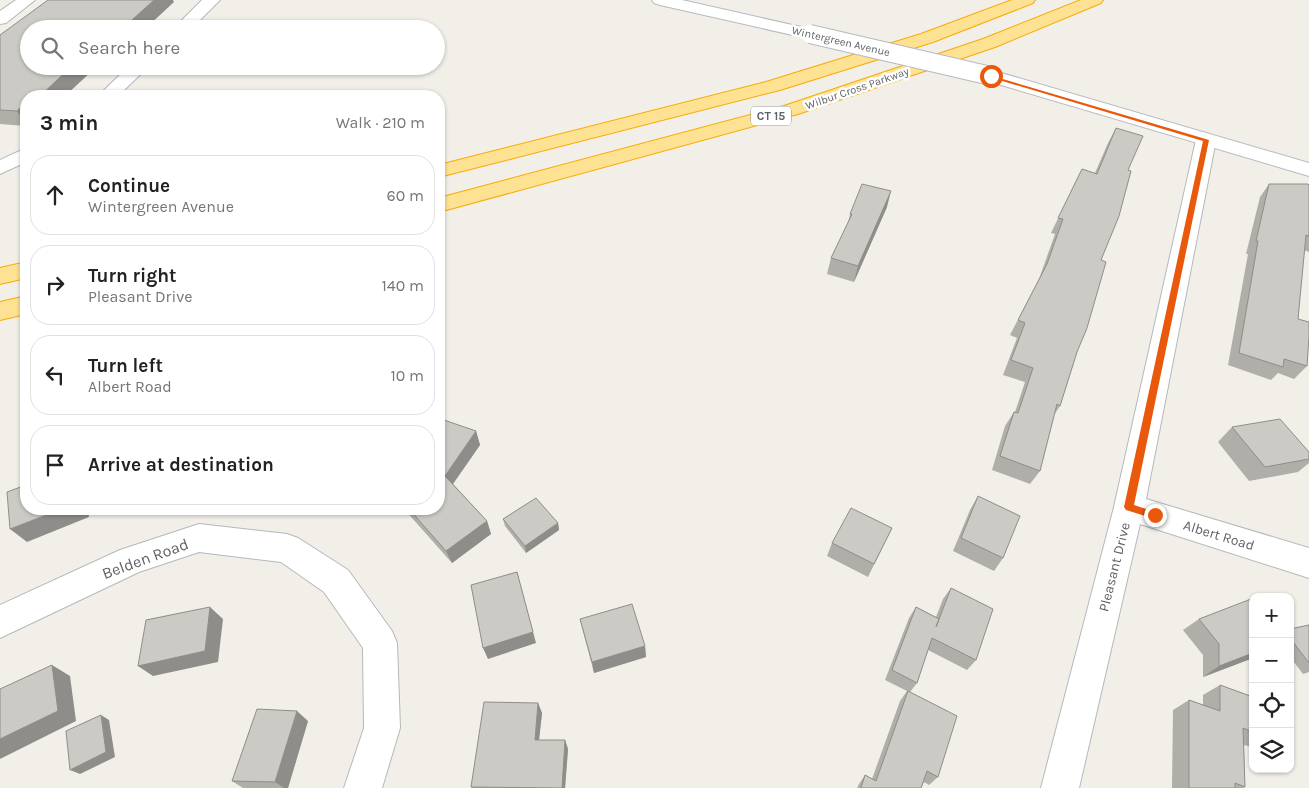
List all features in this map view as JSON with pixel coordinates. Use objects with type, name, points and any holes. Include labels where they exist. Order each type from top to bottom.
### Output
[{"type":"highway","name":"Wilbur Cross Parkway","points":[[445,169],[773,86],[927,38],[1027,0]]},
{"type":"highway","name":"Wilbur Cross Parkway","points":[[445,203],[791,110],[989,43],[1094,0]]},
{"type":"highway","points":[[0,276],[20,271]]},
{"type":"highway","points":[[0,311],[20,306]]},
{"type":"street","points":[[0,18],[26,0]]},
{"type":"street","points":[[191,20],[212,0]]},
{"type":"street","name":"Wintergreen Avenue","points":[[660,0],[991,76],[1309,170]]},
{"type":"street","points":[[113,90],[130,75]]},
{"type":"street","name":"Pleasant Drive","points":[[1060,788],[1129,507],[1206,140]]},
{"type":"street","points":[[0,168],[20,157]]},
{"type":"street","name":"Albert Road","points":[[1129,507],[1309,563]]},
{"type":"street","name":"Belden Road","points":[[0,622],[131,560],[199,538],[287,548],[336,581],[380,643],[382,728],[363,788]]},
{"type":"building","points":[[48,0],[154,0],[132,20],[21,20]]},
{"type":"building","points":[[20,20],[20,75],[62,75],[46,90],[20,90],[20,108],[17,111],[0,110],[0,35]]},
{"type":"building","points":[[1116,128],[1143,136],[1128,170],[1131,171],[1119,216],[1101,260],[1106,262],[1087,328],[1077,352],[1060,406],[1057,404],[1040,471],[1000,456],[1014,412],[1018,413],[1033,368],[1011,360],[1025,323],[1018,320],[1047,264],[1063,219],[1058,218],[1082,169],[1097,174]]},
{"type":"building","points":[[862,184],[891,191],[858,266],[831,258],[852,214],[850,214]]},
{"type":"building","points":[[1269,184],[1309,185],[1309,236],[1306,235],[1298,319],[1309,322],[1307,366],[1284,359],[1283,367],[1239,353],[1258,241],[1256,241]]},
{"type":"building","points":[[1280,419],[1309,452],[1309,459],[1265,467],[1232,427]]},
{"type":"building","points":[[445,420],[476,431],[445,476]]},
{"type":"building","points":[[445,476],[487,521],[446,551],[414,515],[445,515]]},
{"type":"building","points":[[20,487],[20,515],[46,515],[10,529],[7,492]]},
{"type":"building","points":[[978,496],[1020,516],[1003,558],[961,538]]},
{"type":"building","points":[[536,498],[558,523],[525,546],[503,519]]},
{"type":"building","points":[[851,508],[892,528],[874,564],[832,543]]},
{"type":"building","points":[[517,572],[533,632],[483,648],[471,585]]},
{"type":"building","points":[[951,588],[993,609],[976,660],[932,638],[917,683],[892,670],[916,607],[939,619],[936,627]]},
{"type":"building","points":[[1249,600],[1249,655],[1219,666],[1219,644],[1199,619]]},
{"type":"building","points":[[632,604],[645,646],[592,662],[580,619]]},
{"type":"building","points":[[210,607],[205,651],[138,666],[146,620]]},
{"type":"building","points":[[1309,625],[1309,663],[1294,643],[1294,628]]},
{"type":"building","points":[[52,665],[58,711],[0,739],[0,689]]},
{"type":"building","points":[[1220,685],[1249,696],[1249,730],[1243,728],[1245,787],[1235,783],[1235,788],[1189,788],[1189,700],[1220,711]]},
{"type":"building","points":[[908,691],[957,716],[938,777],[927,771],[921,788],[861,788],[865,775],[876,781]]},
{"type":"building","points":[[484,702],[538,703],[535,740],[565,740],[562,788],[471,787]]},
{"type":"building","points":[[257,709],[297,711],[275,782],[232,781]]},
{"type":"building","points":[[101,715],[106,752],[70,770],[66,731]]},
{"type":"route","points":[[991,76],[1206,140],[1129,507],[1155,515]]}]
